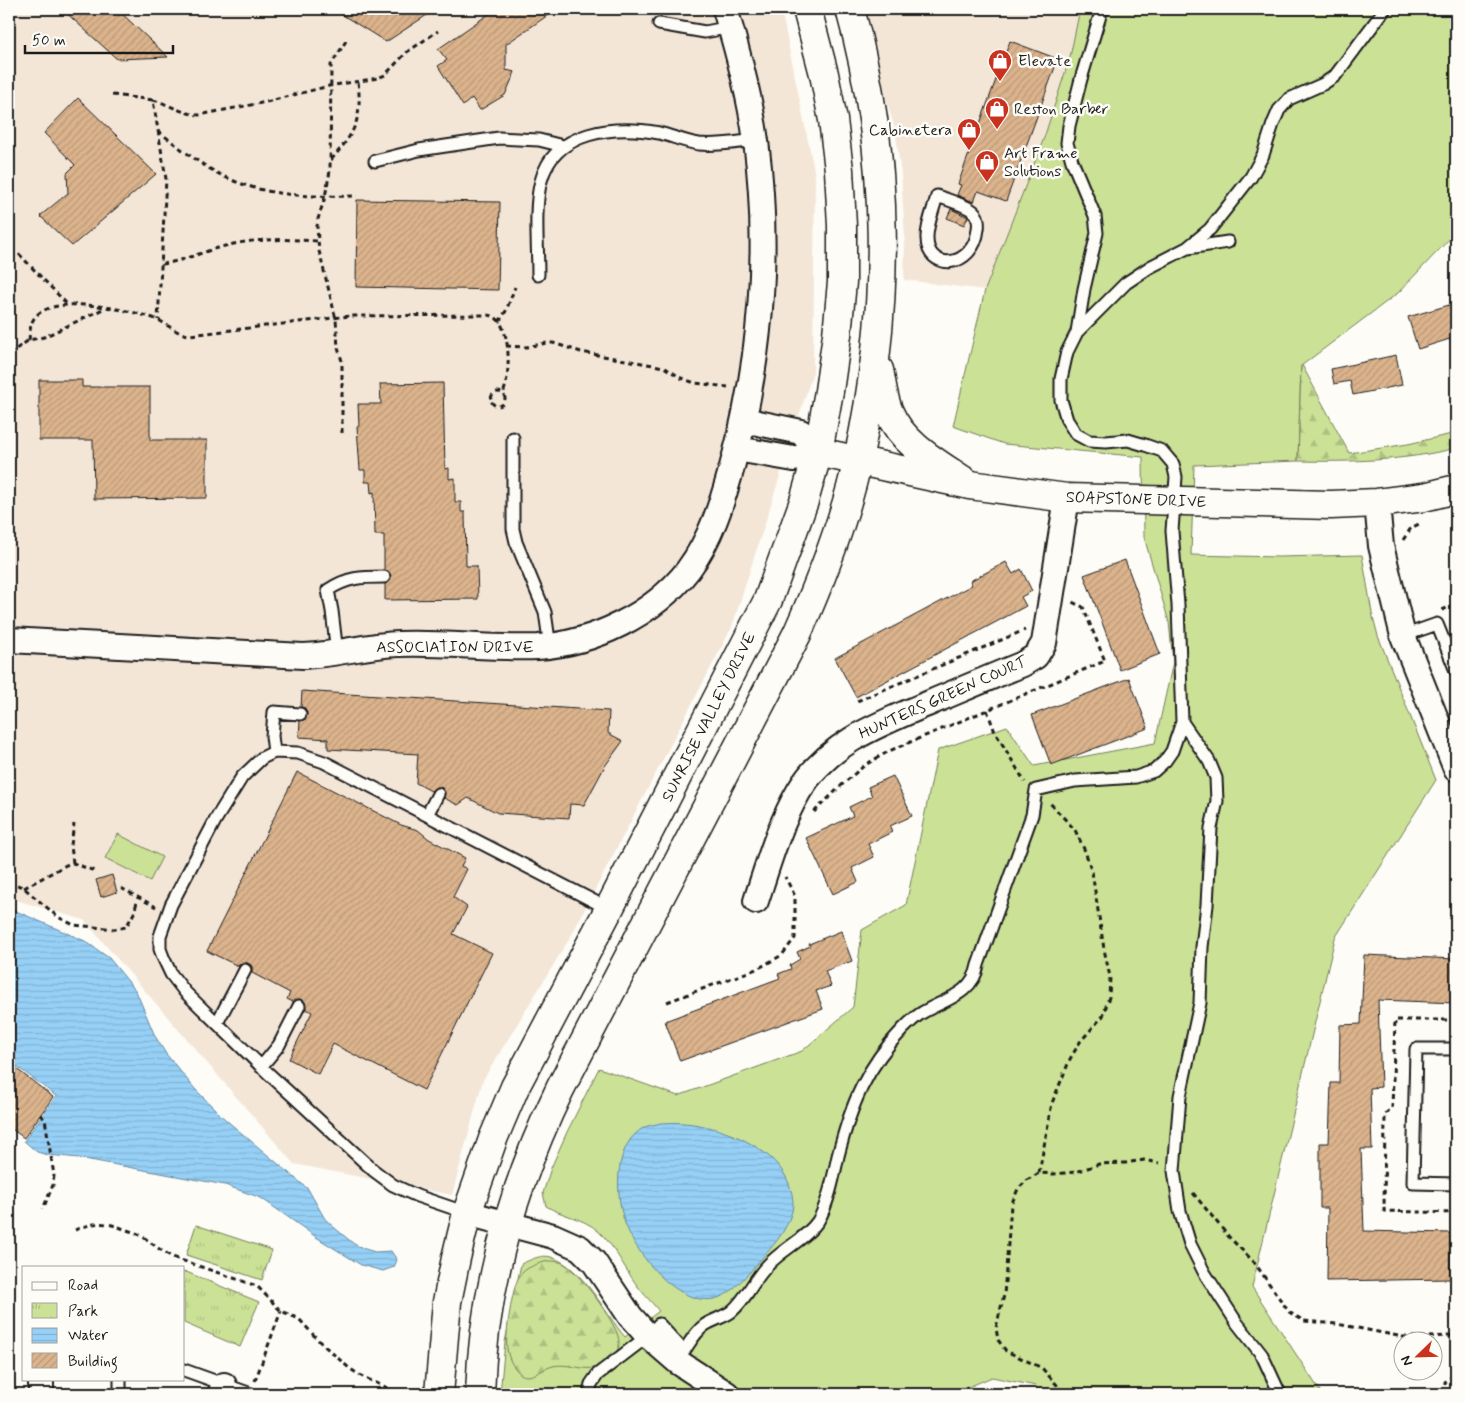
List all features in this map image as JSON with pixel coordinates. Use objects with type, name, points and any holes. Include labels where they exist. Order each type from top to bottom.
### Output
[{"type":"main road","name":"SUNRISE VALLEY DRIVE","points":[[427,1393],[467,1212],[508,1102],[768,600],[804,501],[818,452],[830,391],[837,335],[842,282],[842,226],[833,120],[822,65],[807,9]]},
{"type":"main road","points":[[480,1394],[490,1299],[508,1223],[527,1162],[560,1089],[797,634],[828,559],[844,512],[858,460],[876,356],[882,240],[877,140],[850,9]]},
{"type":"main road","points":[[876,356],[889,413],[900,431],[918,449],[970,485]]},
{"type":"main road","name":"SOAPSTONE DRIVE","points":[[818,452],[970,485],[1067,498],[1323,505],[1377,503],[1424,497],[1456,489]]},
{"type":"street","name":"ASSOCIATION DRIVE","points":[[9,640],[289,656],[314,656],[372,646],[398,644],[514,648],[550,646],[574,642],[611,628],[649,607],[673,587],[694,560],[709,534],[721,505],[744,420],[757,339],[762,270],[763,217],[756,140],[748,96],[728,18]]},
{"type":"street","points":[[737,449],[794,459],[818,452],[801,432],[744,420]]},
{"type":"street","name":"HUNTERS GREEN COURT","points":[[756,901],[788,813],[805,783],[816,768],[831,754],[870,728],[1024,664],[1036,656],[1044,643],[1067,498]]},
{"type":"street","points":[[1377,503],[1381,546],[1403,636],[1456,769]]},
{"type":"street","points":[[467,1212],[564,1240],[586,1253],[630,1316],[653,1330],[678,1362],[727,1394]]},
{"type":"street","points":[[41,1380],[41,1394]]},
{"type":"lane","points":[[589,1394],[591,1384],[598,1374],[653,1330],[684,1351],[691,1339],[704,1326],[731,1312],[743,1299],[767,1265],[801,1239],[818,1220],[830,1191],[844,1136],[860,1089],[873,1066],[903,1029],[920,1014],[967,988],[976,976],[978,965],[1032,815],[1036,790],[1075,781],[1136,777],[1154,770],[1165,761],[1172,750],[1182,722],[1178,605],[1172,538],[1176,477],[1173,464],[1162,451],[1128,440],[1089,441],[1076,434],[1067,420],[1061,400],[1061,379],[1067,352],[1077,332],[1096,233],[1095,216],[1072,161],[1067,143],[1069,126],[1081,79],[1102,9]]},
{"type":"lane","points":[[1077,332],[1126,283],[1150,267],[1187,248],[1210,229],[1251,177],[1264,155],[1272,124],[1279,110],[1289,99],[1323,84],[1335,76],[1385,9]]},
{"type":"lane","points":[[659,24],[715,32],[728,18]]},
{"type":"lane","points":[[538,275],[539,189],[548,163],[563,146],[584,136],[625,130],[661,134],[700,144],[756,140]]},
{"type":"lane","points":[[375,161],[419,150],[499,138],[539,140],[563,146]]},
{"type":"lane","points":[[937,196],[973,211],[977,217],[977,237],[973,248],[968,254],[952,262],[944,262],[937,258],[931,253],[927,245],[926,235],[937,196]]},
{"type":"lane","points":[[1187,248],[1228,242]]},
{"type":"lane","points":[[513,438],[513,529],[516,542],[545,612],[550,646]]},
{"type":"lane","points":[[337,653],[328,590],[349,579],[384,577]]},
{"type":"lane","points":[[1403,636],[1437,624],[1456,671]]},
{"type":"lane","points":[[274,752],[272,736],[274,712],[300,714]]},
{"type":"lane","points":[[1182,722],[1209,761],[1216,778],[1217,801],[1212,828],[1202,947],[1200,1003],[1180,1096],[1174,1170],[1180,1211],[1190,1244],[1204,1272],[1232,1316],[1262,1355],[1280,1394]]},
{"type":"lane","points":[[467,1212],[417,1196],[384,1179],[261,1067],[185,992],[171,974],[160,948],[160,936],[171,905],[229,796],[246,772],[262,758],[274,752],[298,753],[324,762],[609,909]]},
{"type":"lane","points":[[427,815],[438,794]]},
{"type":"lane","points":[[217,1023],[245,970]]},
{"type":"lane","points":[[261,1067],[278,1045],[300,1006]]},
{"type":"lane","points":[[1456,1049],[1416,1049],[1413,1183],[1456,1184]]},
{"type":"lane","points":[[185,1371],[222,1390],[250,1394]]},
{"type":"lane","points":[[120,1380],[120,1394]]},
{"type":"path","points":[[112,95],[153,100],[170,104],[190,114],[199,115],[385,75],[407,52],[438,32]]},
{"type":"path","points":[[342,433],[342,361],[338,348],[336,319],[318,240],[318,218],[325,197],[330,160],[329,86],[331,65],[346,41]]},
{"type":"path","points":[[330,160],[347,141],[357,124],[360,101],[358,81]]},
{"type":"path","points":[[153,100],[166,178],[158,320]]},
{"type":"path","points":[[158,131],[220,175],[270,193],[325,197],[357,196]]},
{"type":"path","points":[[162,264],[178,262],[224,246],[256,240],[318,240]]},
{"type":"path","points":[[19,254],[67,305]]},
{"type":"path","points":[[500,322],[515,287]]},
{"type":"path","points":[[29,340],[30,326],[36,316],[47,310],[67,305],[121,309],[158,320],[177,333],[190,335],[350,316],[485,314],[491,315],[500,322],[506,346],[507,380],[503,394],[505,400],[502,405],[497,406],[493,404],[491,400],[493,395],[497,392],[503,394]]},
{"type":"path","points":[[9,354],[29,340],[44,337],[105,308]]},
{"type":"path","points":[[506,346],[526,347],[553,343],[595,355],[664,367],[681,378],[695,383],[750,388]]},
{"type":"path","points":[[1401,544],[1411,528],[1429,521]]},
{"type":"path","points":[[812,817],[816,809],[865,765],[889,751],[1105,661],[1083,607],[1069,600]]},
{"type":"path","points":[[858,702],[1030,628]]},
{"type":"path","points":[[987,710],[995,732],[1023,781],[1036,790],[1075,830],[1085,851],[1092,872],[1110,977],[1109,997],[1104,1016],[1080,1042],[1070,1058],[1052,1102],[1039,1173]]},
{"type":"path","points":[[73,863],[71,845],[74,824]]},
{"type":"path","points":[[24,888],[73,863],[97,872]]},
{"type":"path","points":[[667,1002],[759,968],[782,955],[795,938],[795,896],[782,872]]},
{"type":"path","points":[[9,881],[24,888],[68,922],[79,926],[115,929],[126,927],[130,923],[138,898],[121,888]]},
{"type":"path","points":[[40,1115],[45,1119],[53,1171],[52,1185],[43,1209]]},
{"type":"path","points":[[1061,1394],[1042,1368],[1006,1351],[998,1340],[996,1328],[1004,1295],[1011,1206],[1018,1189],[1027,1180],[1039,1173],[1076,1172],[1100,1164],[1144,1160],[1159,1162],[1174,1170],[1229,1237],[1254,1262],[1290,1312],[1304,1321],[1337,1324],[1403,1337],[1449,1336],[1456,1333]]},
{"type":"path","points":[[75,1230],[100,1222],[126,1229],[140,1235],[162,1252],[175,1258],[257,1286],[281,1311],[299,1319],[320,1342],[349,1368],[361,1376],[392,1390],[404,1393],[427,1393]]},
{"type":"path","points":[[250,1394],[281,1311]]},
{"type":"path","points":[[1444,1394],[1445,1382],[1456,1374]]},
{"type":"shaded area","points":[[9,9],[781,9],[815,175],[813,372],[732,627],[571,936],[483,1080],[452,1195],[294,1164],[84,920],[9,898]]},
{"type":"shaded area","points":[[863,9],[1080,9],[1070,57],[1044,138],[985,290],[904,280],[905,239],[901,174],[895,129],[880,80]]},
{"type":"green space","points":[[1080,9],[1456,9],[1456,232],[1398,293],[1301,366],[1298,461],[1194,465],[1191,555],[1279,557],[1362,555],[1378,636],[1436,780],[1335,938],[1252,1287],[1322,1394],[1039,1394],[1036,1386],[992,1377],[952,1394],[500,1394],[505,1342],[521,1264],[543,1256],[563,1262],[583,1280],[625,1337],[659,1311],[637,1285],[604,1236],[586,1223],[546,1206],[543,1193],[551,1168],[599,1068],[678,1096],[802,1051],[853,1007],[862,930],[906,905],[938,750],[1007,726],[1034,766],[1155,743],[1173,662],[1169,622],[1144,537],[1143,457],[1004,444],[953,426],[985,290],[1044,138],[1070,57]]},
{"type":"green space","points":[[1302,365],[1349,453],[1408,444],[1456,433],[1456,448],[1417,456],[1378,460],[1298,461]]},
{"type":"green space","points":[[118,834],[162,857],[150,881],[105,858]]},
{"type":"green space","points":[[196,1225],[272,1250],[262,1280],[186,1255]]},
{"type":"green space","points":[[548,1261],[562,1263],[572,1270],[598,1301],[613,1325],[618,1335],[618,1348],[612,1358],[601,1366],[588,1368],[560,1365],[553,1366],[534,1375],[525,1376],[520,1374],[511,1362],[507,1348],[507,1333],[516,1283],[528,1268]]},
{"type":"green space","points":[[185,1271],[259,1302],[240,1347],[185,1323]]},
{"type":"water","points":[[9,908],[85,941],[109,958],[136,991],[155,1036],[166,1054],[195,1089],[226,1120],[308,1189],[325,1219],[336,1229],[354,1244],[365,1249],[375,1252],[391,1251],[397,1260],[394,1267],[383,1271],[361,1265],[316,1237],[261,1198],[225,1185],[79,1158],[48,1155],[37,1152],[24,1141],[56,1096],[9,1062]]},
{"type":"water","points":[[660,1123],[677,1123],[713,1128],[745,1140],[772,1159],[782,1171],[789,1184],[793,1209],[783,1232],[742,1280],[729,1292],[714,1299],[700,1299],[685,1294],[671,1286],[658,1274],[637,1247],[624,1220],[619,1195],[622,1156],[627,1144],[635,1134],[645,1127]]},
{"type":"building","points":[[62,9],[117,9],[168,57],[117,59]]},
{"type":"building","points":[[333,9],[436,9],[386,42]]},
{"type":"building","points":[[496,9],[557,9],[506,44],[506,70],[515,72],[505,95],[480,110],[472,98],[463,106],[438,66],[447,60],[438,49]]},
{"type":"building","points":[[1010,41],[1058,59],[1006,201],[978,191],[974,202],[957,195],[961,185],[958,184]]},
{"type":"building","points":[[78,98],[156,174],[72,246],[40,216],[68,193],[67,173],[75,165],[44,133]]},
{"type":"building","points":[[357,200],[500,202],[498,290],[356,287]]},
{"type":"building","points":[[951,209],[968,217],[964,225],[947,218]]},
{"type":"building","points":[[1456,303],[1456,337],[1418,349],[1408,317]]},
{"type":"building","points":[[1396,355],[1402,385],[1353,395],[1350,381],[1334,384],[1331,369]]},
{"type":"building","points":[[39,380],[82,380],[82,387],[150,387],[150,440],[207,440],[207,498],[94,499],[93,440],[39,440]]},
{"type":"building","points":[[443,383],[445,469],[449,468],[449,479],[455,478],[455,502],[461,502],[461,512],[465,512],[466,566],[477,566],[478,599],[385,600],[385,584],[390,581],[391,576],[388,571],[384,570],[384,535],[375,535],[374,492],[371,493],[370,482],[365,482],[365,470],[360,470],[357,427],[359,426],[358,404],[381,404],[380,384]]},
{"type":"building","points":[[1125,560],[1160,654],[1120,670],[1084,575]]},
{"type":"building","points":[[1006,562],[1013,574],[1021,569],[1032,591],[1021,597],[1026,606],[856,697],[835,658],[972,585],[970,581]]},
{"type":"building","points":[[1129,678],[1148,728],[1051,765],[1032,715]]},
{"type":"building","points":[[302,691],[609,711],[608,733],[623,741],[605,766],[584,805],[570,804],[569,818],[498,813],[468,798],[458,805],[444,798],[445,793],[442,788],[437,787],[431,791],[416,783],[418,754],[328,749],[328,739],[299,737],[300,721],[306,719],[307,714],[305,708],[301,707]]},
{"type":"building","points":[[297,772],[401,825],[418,830],[429,839],[465,858],[461,866],[467,869],[453,897],[467,907],[453,934],[492,953],[424,1090],[333,1044],[318,1074],[289,1059],[312,1012],[306,1009],[305,1002],[299,999],[293,1002],[287,999],[290,993],[252,973],[252,966],[248,963],[241,963],[238,966],[207,951]]},
{"type":"building","points":[[893,776],[912,816],[890,826],[892,832],[868,844],[874,857],[852,868],[858,882],[833,894],[806,838],[853,816],[849,807],[872,796],[868,787]]},
{"type":"building","points":[[112,875],[117,892],[101,897],[96,880]]},
{"type":"building","points":[[841,931],[852,961],[825,971],[831,986],[816,991],[823,1009],[680,1061],[665,1021],[780,978],[778,974],[791,969],[790,965],[800,959],[797,952],[810,946],[809,944]]},
{"type":"building","points":[[1364,955],[1456,959],[1456,1003],[1378,1000],[1381,1087],[1370,1088],[1372,1149],[1361,1149],[1364,1231],[1450,1233],[1450,1279],[1327,1281],[1328,1208],[1320,1208],[1320,1143],[1329,1143],[1331,1083],[1339,1083],[1340,1025],[1361,1024]]},
{"type":"building","points":[[9,1063],[53,1097],[24,1138],[9,1127]]},
{"type":"place","name":"Elevate","points":[[1000,82]]},
{"type":"place","name":"Reston Barber","points":[[997,130]]},
{"type":"place","name":"Cabinetera","points":[[969,151]]},
{"type":"place","name":"Art Frame Solutions","points":[[987,183]]}]
